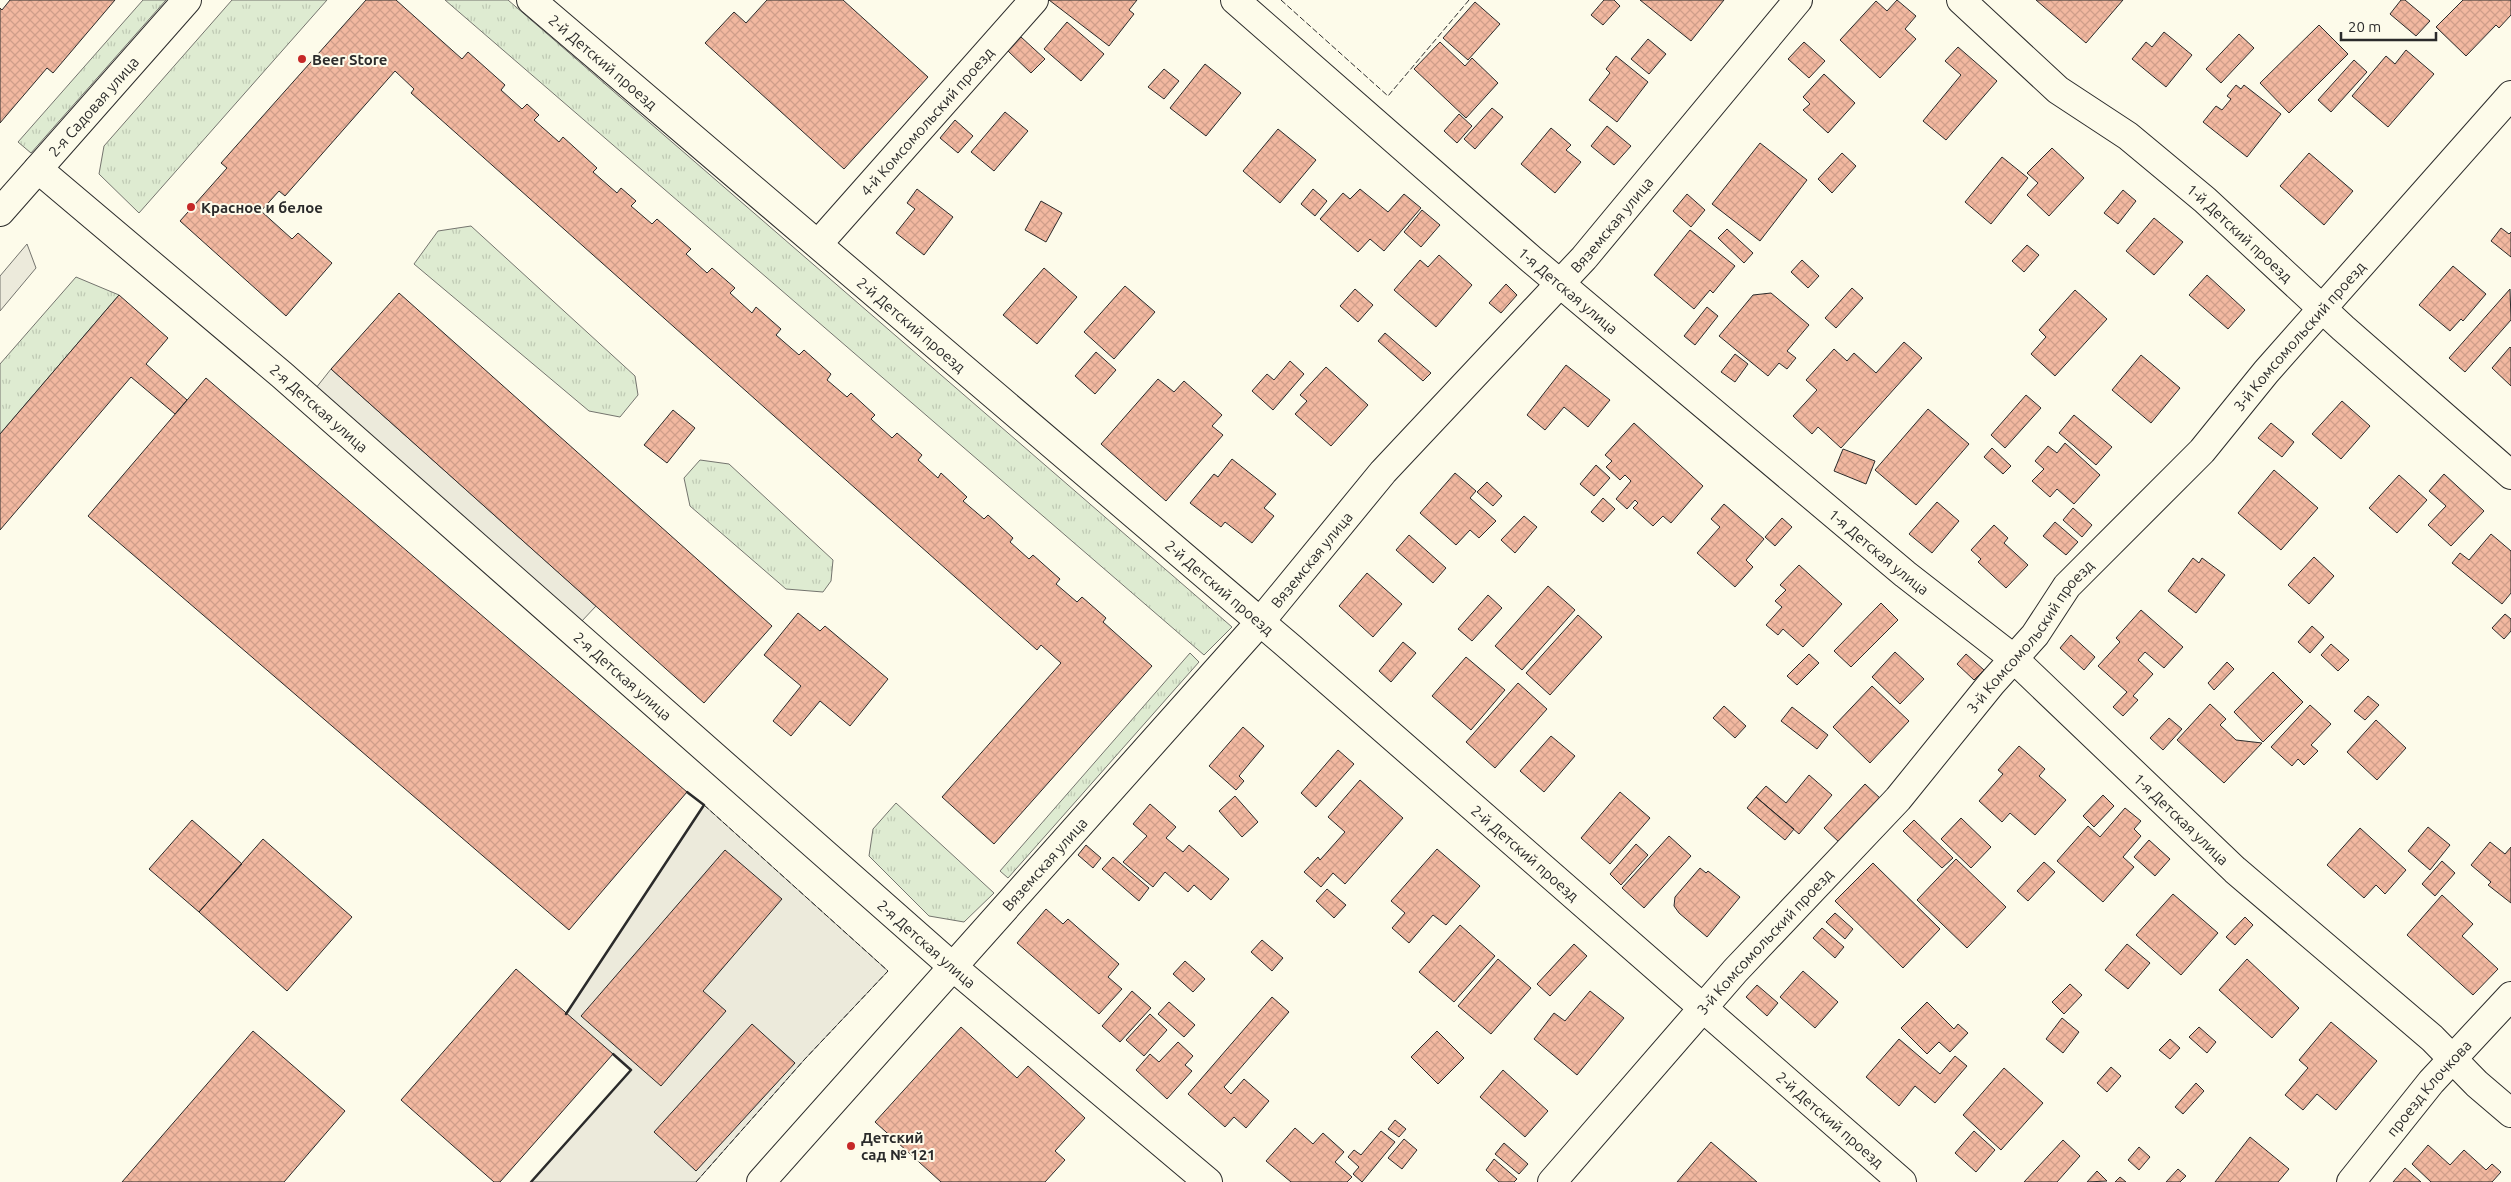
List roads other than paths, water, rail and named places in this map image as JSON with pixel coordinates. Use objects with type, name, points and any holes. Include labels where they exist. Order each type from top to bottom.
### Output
[{"type":"street","name":"2-я Садовая улица","points":[[0,212],[187,0]]},
{"type":"street","name":"2-й Детский проезд","points":[[531,0],[1260,622],[1902,1182]]},
{"type":"street","name":"4-й Комсомольский проезд","points":[[818,244],[1034,0]]},
{"type":"street","name":"1-я Детская улица","points":[[1235,0],[1560,282],[1905,574],[2013,658],[2236,870],[2432,1038],[2477,1084],[2511,1114]]},
{"type":"street","name":"Вяземская улица","points":[[761,1182],[1260,622],[1383,472],[1584,258],[1798,0]]},
{"type":"street","name":"1-й Детский проезд","points":[[1962,0],[2058,90],[2128,136],[2205,200],[2324,309],[2511,475]]},
{"type":"street","name":"3-й Комсомольский проезд","points":[[1552,1182],[1703,1008],[1898,799],[2013,658],[2035,636],[2066,586],[2202,452],[2266,372],[2324,309],[2511,95]]},
{"type":"street","name":"2-я Детская улица","points":[[38,169],[282,375],[953,967],[1208,1182]]},
{"type":"street","name":"проезд Клочкова","points":[[2352,1182],[2431,1082],[2511,996]]},
{"type":"place","name":"Beer Store","points":[[302,59]]},
{"type":"place","name":"Красное и белое","points":[[191,207]]},
{"type":"place","name":"Детский сад № 121","points":[[851,1146]]}]
